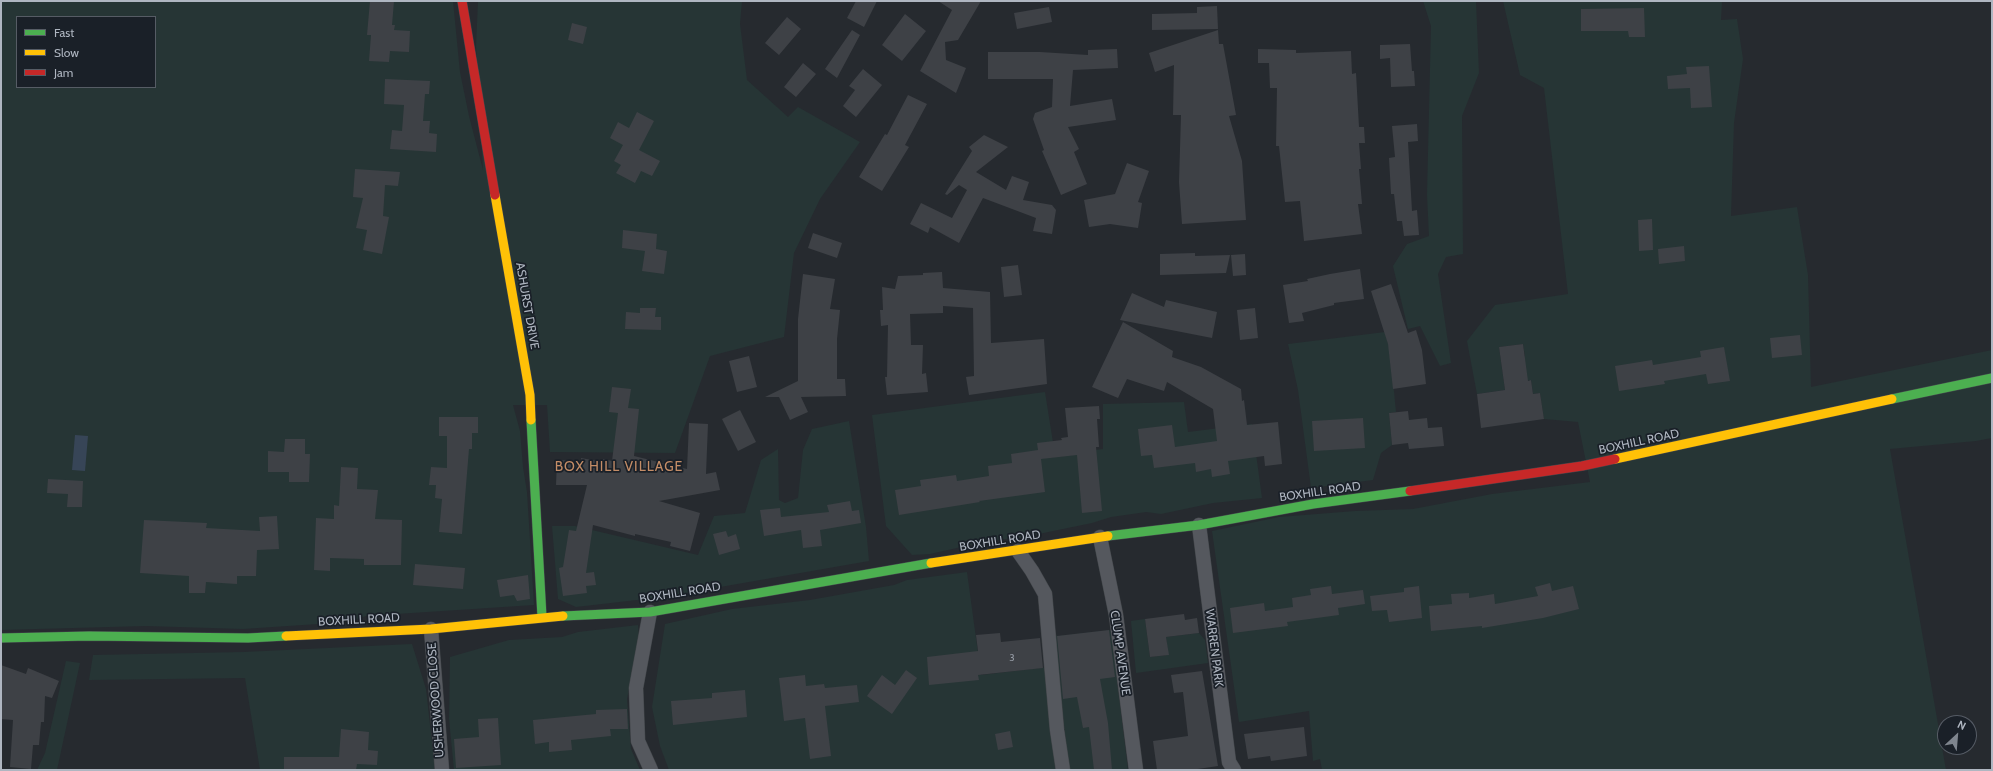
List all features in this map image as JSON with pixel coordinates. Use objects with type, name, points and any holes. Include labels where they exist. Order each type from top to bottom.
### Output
[{"type":"street","name":"ASHURST DRIVE","points":[[462,1],[530,395],[542,617]]},
{"type":"street","name":"BOXHILL ROAD","points":[[1,638],[89,636],[248,638],[431,629],[542,617],[650,612],[880,571],[1018,551],[1100,537],[1198,525],[1313,504],[1452,486],[1582,466],[1992,378]]},
{"type":"street","name":"WARREN PARK","points":[[1198,525],[1229,762],[1234,770]]},
{"type":"street","name":"CLUMP AVENUE","points":[[1100,537],[1116,615],[1136,770]]},
{"type":"street","points":[[1018,551],[1032,571],[1045,594],[1057,730],[1063,770]]},
{"type":"street","points":[[650,612],[636,688],[638,741],[651,770]]},
{"type":"street","name":"USHERWOOD CLOSE","points":[[431,629],[442,770]]},
{"type":"shaded area","points":[[1,1],[453,1],[460,72],[469,116],[483,170],[476,46],[478,1],[742,1],[740,24],[747,80],[788,117],[798,107],[860,142],[820,199],[794,253],[784,337],[710,356],[675,453],[550,452],[547,405],[513,405],[520,431],[527,492],[534,605],[366,616],[348,622],[243,629],[146,626],[1,630]]},
{"type":"shaded area","points":[[1423,1],[1476,1],[1479,73],[1462,116],[1463,254],[1446,257],[1438,274],[1451,363],[1440,366],[1420,326],[1408,329],[1393,266],[1407,244],[1429,236],[1427,194],[1431,26]]},
{"type":"shaded area","points":[[1503,1],[1722,1],[1721,20],[1737,19],[1743,59],[1734,123],[1731,216],[1797,207],[1808,275],[1811,387],[1992,350],[1992,438],[1976,441],[1890,449],[1937,718],[1937,755],[1943,755],[1946,770],[1322,770],[1320,759],[1313,761],[1309,711],[1239,722],[1212,531],[1279,517],[1355,511],[1413,509],[1492,494],[1590,482],[1578,422],[1544,419],[1540,393],[1533,394],[1531,380],[1520,382],[1516,358],[1525,356],[1523,344],[1499,347],[1505,390],[1477,394],[1467,341],[1495,305],[1568,294],[1544,88],[1520,75]]},
{"type":"shaded area","points":[[1385,332],[1390,350],[1396,412],[1389,413],[1392,445],[1381,453],[1373,480],[1311,488],[1298,390],[1288,344]]},
{"type":"shaded area","points":[[1045,392],[1055,455],[1103,449],[1103,404],[1184,402],[1188,432],[1252,424],[1262,498],[1213,503],[1161,514],[1146,512],[1111,517],[1092,523],[1024,537],[988,541],[930,554],[912,555],[886,526],[872,415]]},
{"type":"shaded area","points":[[849,421],[866,527],[869,561],[663,597],[576,607],[558,599],[552,526],[575,526],[698,555],[714,516],[745,513],[761,460],[778,449],[779,500],[785,503],[798,498],[803,450],[812,429]]},
{"type":"shaded area","points":[[967,572],[981,675],[1048,667],[1058,770],[669,770],[660,746],[652,707],[665,624],[732,609],[810,600],[894,585],[907,580]]},
{"type":"shaded area","points":[[1145,619],[1150,657],[1168,655],[1166,637],[1199,633],[1205,640],[1208,663],[1136,673],[1131,621]]},
{"type":"shaded area","points":[[638,625],[639,640],[627,699],[631,749],[640,770],[454,770],[449,719],[450,657],[509,640],[562,637],[578,632]]},
{"type":"shaded area","points":[[1111,630],[1128,770],[1069,770],[1054,635],[1059,636]]},
{"type":"shaded area","points":[[412,644],[426,689],[435,770],[260,770],[245,678],[89,680],[93,655],[244,652]]},
{"type":"shaded area","points":[[66,661],[80,663],[57,770],[37,770],[45,753]]},
{"type":"water","points":[[75,435],[88,436],[85,471],[72,470]]},
{"type":"building","points":[[370,1],[394,1],[392,25],[395,25],[394,30],[410,31],[409,52],[390,51],[389,62],[369,61],[371,35],[367,35]]},
{"type":"building","points":[[856,1],[877,1],[864,27],[847,18]]},
{"type":"building","points":[[938,1],[981,1],[958,40],[945,42],[946,60],[966,68],[956,93],[920,71],[952,10]]},
{"type":"building","points":[[1217,6],[1218,29],[1152,30],[1152,14],[1197,13],[1197,7]]},
{"type":"building","points":[[1049,7],[1052,22],[1017,29],[1014,13]]},
{"type":"building","points":[[1644,8],[1645,37],[1629,37],[1628,31],[1581,31],[1581,9]]},
{"type":"building","points":[[905,14],[926,31],[902,61],[882,45]]},
{"type":"building","points":[[787,17],[801,29],[779,55],[765,43]]},
{"type":"building","points":[[572,23],[587,27],[583,44],[568,40]]},
{"type":"building","points":[[852,30],[860,35],[837,78],[825,69]]},
{"type":"building","points":[[1218,30],[1219,44],[1223,44],[1236,115],[1229,116],[1242,161],[1246,220],[1182,224],[1179,182],[1181,115],[1173,115],[1174,65],[1155,72],[1149,53]]},
{"type":"building","points":[[1410,44],[1412,71],[1414,71],[1415,86],[1391,87],[1390,58],[1380,59],[1380,45]]},
{"type":"building","points":[[1117,49],[1118,68],[1073,70],[1070,106],[1112,99],[1116,120],[1068,127],[1079,149],[1074,152],[1087,184],[1061,195],[1042,151],[1044,150],[1033,119],[1035,113],[1052,107],[1053,79],[988,79],[988,52],[1040,52],[1088,55],[1088,50]]},
{"type":"building","points":[[1258,49],[1296,50],[1296,53],[1351,51],[1352,74],[1356,73],[1359,127],[1364,127],[1365,143],[1359,143],[1361,169],[1359,169],[1362,204],[1358,204],[1362,234],[1304,241],[1300,201],[1285,202],[1279,146],[1276,146],[1277,88],[1270,88],[1269,63],[1258,63]]},
{"type":"building","points":[[803,63],[816,74],[796,97],[784,87]]},
{"type":"building","points":[[1709,66],[1712,107],[1691,108],[1690,88],[1668,89],[1667,76],[1687,74],[1686,67]]},
{"type":"building","points":[[863,69],[882,85],[856,117],[843,106],[855,90],[849,86]]},
{"type":"building","points":[[385,79],[430,81],[429,94],[425,94],[423,121],[430,121],[429,133],[437,134],[436,152],[390,149],[392,130],[402,131],[404,105],[384,104]]},
{"type":"building","points":[[908,95],[927,104],[905,145],[909,147],[882,191],[859,177],[885,134],[887,135]]},
{"type":"building","points":[[637,112],[654,121],[639,150],[660,161],[652,176],[641,171],[635,183],[616,173],[621,165],[614,161],[623,145],[610,138],[618,122],[629,128]]},
{"type":"building","points":[[1417,124],[1418,141],[1408,142],[1412,211],[1417,210],[1419,235],[1404,236],[1402,221],[1397,221],[1394,194],[1391,194],[1389,158],[1395,157],[1392,126]]},
{"type":"building","points":[[984,135],[1008,147],[976,172],[1006,190],[1012,176],[1029,182],[1023,200],[1052,205],[1056,210],[1052,234],[1033,231],[1036,218],[983,198],[959,243],[930,227],[928,233],[910,224],[921,203],[952,218],[967,190],[959,185],[947,195],[945,194],[972,151],[969,147]]},
{"type":"building","points":[[1127,163],[1149,171],[1138,202],[1142,203],[1138,228],[1110,224],[1089,227],[1084,200],[1115,194]]},
{"type":"building","points":[[355,169],[400,172],[398,186],[385,185],[383,216],[389,217],[382,254],[363,250],[367,230],[356,228],[363,198],[353,197]]},
{"type":"building","points":[[1652,219],[1653,250],[1639,251],[1638,220]]},
{"type":"building","points":[[623,230],[657,234],[656,249],[667,251],[664,274],[642,271],[645,251],[622,248]]},
{"type":"building","points":[[813,233],[842,243],[837,258],[808,248]]},
{"type":"building","points":[[1684,246],[1685,261],[1659,264],[1658,249]]},
{"type":"building","points":[[1195,253],[1195,256],[1230,255],[1226,273],[1160,275],[1160,254]]},
{"type":"building","points":[[1245,254],[1246,275],[1233,276],[1231,255]]},
{"type":"building","points":[[1018,265],[1022,295],[1004,297],[1001,267]]},
{"type":"building","points":[[1360,269],[1364,299],[1334,303],[1334,305],[1302,313],[1304,321],[1289,323],[1283,285],[1308,281],[1307,279],[1330,274]]},
{"type":"building","points":[[942,272],[943,288],[990,292],[991,343],[1044,339],[1047,384],[969,395],[966,377],[974,376],[973,308],[943,306],[943,313],[910,314],[911,345],[923,345],[922,374],[926,373],[928,392],[887,395],[885,377],[887,377],[888,325],[881,326],[880,310],[883,310],[882,287],[895,289],[898,276],[923,275],[923,273]]},
{"type":"building","points":[[803,274],[835,279],[830,309],[840,310],[837,339],[837,379],[845,379],[846,396],[801,397],[808,412],[790,420],[779,397],[765,397],[798,381],[798,319]]},
{"type":"building","points":[[1391,284],[1408,333],[1416,330],[1422,350],[1426,384],[1393,389],[1388,344],[1371,291]]},
{"type":"building","points":[[1132,293],[1164,307],[1166,300],[1217,312],[1212,338],[1120,320]]},
{"type":"building","points":[[640,308],[656,308],[655,317],[661,317],[661,330],[625,329],[626,312],[640,313]]},
{"type":"building","points":[[1255,308],[1258,338],[1240,340],[1237,310]]},
{"type":"building","points":[[1123,322],[1173,351],[1172,357],[1201,367],[1241,389],[1247,425],[1278,422],[1282,464],[1265,466],[1264,456],[1228,461],[1230,474],[1212,477],[1211,469],[1196,472],[1195,463],[1154,468],[1152,455],[1141,456],[1138,429],[1172,425],[1175,447],[1217,441],[1213,409],[1167,382],[1164,391],[1127,379],[1118,398],[1092,387]]},
{"type":"building","points":[[1800,335],[1802,355],[1772,358],[1770,338]]},
{"type":"building","points":[[1523,344],[1528,381],[1531,380],[1533,394],[1540,393],[1544,419],[1481,428],[1477,394],[1505,390],[1499,347]]},
{"type":"building","points":[[1724,347],[1730,381],[1708,384],[1706,374],[1664,381],[1665,384],[1619,391],[1615,366],[1652,360],[1653,365],[1701,357],[1700,351]]},
{"type":"building","points":[[749,356],[757,387],[737,392],[729,361]]},
{"type":"building","points":[[612,387],[631,389],[628,408],[639,409],[634,456],[687,469],[689,423],[708,424],[706,474],[716,472],[720,490],[659,501],[700,513],[690,551],[670,546],[671,542],[635,534],[635,536],[593,525],[586,573],[594,572],[596,585],[586,586],[587,593],[563,596],[559,568],[563,567],[569,530],[576,531],[587,485],[556,485],[557,460],[581,461],[581,458],[603,462],[603,459],[612,461],[618,413],[609,412]]},
{"type":"building","points":[[1099,406],[1100,419],[1097,419],[1099,447],[1096,447],[1102,511],[1082,513],[1077,455],[1041,459],[1045,492],[979,501],[980,502],[899,515],[895,490],[921,486],[920,480],[956,475],[957,481],[989,476],[988,466],[1012,463],[1011,454],[1038,450],[1037,443],[1062,440],[1061,438],[1068,437],[1065,408]]},
{"type":"building","points":[[740,410],[756,442],[738,451],[722,419]]},
{"type":"building","points":[[1408,411],[1409,420],[1427,418],[1428,428],[1442,427],[1444,446],[1409,449],[1408,443],[1392,445],[1389,413]]},
{"type":"building","points":[[439,417],[478,417],[478,433],[472,433],[472,449],[469,449],[462,534],[439,532],[442,499],[435,498],[436,485],[429,485],[431,467],[447,468],[447,436],[439,436]]},
{"type":"building","points":[[1363,418],[1365,448],[1314,451],[1312,421]]},
{"type":"building","points":[[285,439],[305,439],[305,454],[310,454],[309,482],[289,482],[289,472],[268,472],[268,451],[284,452]]},
{"type":"building","points":[[341,467],[358,468],[357,489],[378,490],[375,519],[402,520],[401,565],[364,565],[364,559],[330,558],[330,571],[314,570],[316,518],[334,519],[334,505],[339,506]]},
{"type":"building","points":[[48,479],[83,481],[82,507],[67,507],[68,494],[47,493]]},
{"type":"building","points":[[850,501],[852,511],[859,510],[861,523],[820,530],[822,546],[803,548],[801,530],[764,536],[760,510],[780,508],[781,517],[829,512],[827,505]]},
{"type":"building","points":[[277,516],[279,549],[257,550],[256,576],[237,576],[237,584],[206,582],[205,593],[189,593],[189,576],[140,573],[144,520],[207,523],[206,528],[260,531],[259,517]]},
{"type":"building","points":[[726,531],[728,537],[736,534],[740,549],[719,555],[713,534]]},
{"type":"building","points":[[415,564],[465,568],[463,589],[413,585]]},
{"type":"building","points":[[528,575],[530,599],[517,601],[514,595],[500,597],[497,580]]},
{"type":"building","points":[[1550,583],[1552,591],[1573,586],[1579,609],[1543,618],[1482,628],[1482,626],[1431,631],[1429,606],[1452,604],[1451,594],[1469,593],[1469,598],[1494,594],[1495,604],[1538,596],[1535,587]]},
{"type":"building","points":[[1331,586],[1332,594],[1363,590],[1365,604],[1338,608],[1339,615],[1287,622],[1288,626],[1233,633],[1230,608],[1264,603],[1265,611],[1293,607],[1292,598],[1311,595],[1310,589]]},
{"type":"building","points":[[1419,586],[1422,618],[1389,622],[1387,610],[1372,611],[1370,596],[1404,592],[1404,588]]},
{"type":"building","points":[[1184,614],[1185,620],[1197,618],[1199,633],[1166,637],[1169,655],[1150,657],[1145,619]]},
{"type":"building","points":[[1109,630],[1115,677],[1100,679],[1108,723],[1112,770],[1094,770],[1089,727],[1083,728],[1077,697],[1063,699],[1057,636]]},
{"type":"building","points":[[1000,633],[1001,642],[1040,638],[1043,668],[978,675],[979,680],[929,685],[927,657],[978,651],[976,635]]},
{"type":"building","points":[[1,665],[26,674],[28,668],[59,681],[52,698],[45,696],[44,722],[41,722],[39,745],[33,745],[31,769],[10,767],[13,720],[1,719]]},
{"type":"building","points":[[906,670],[917,678],[892,714],[867,696],[882,675],[895,685]]},
{"type":"building","points":[[1202,671],[1218,766],[1191,770],[1157,770],[1153,741],[1188,736],[1183,692],[1174,693],[1171,675]]},
{"type":"building","points":[[805,675],[806,686],[824,684],[825,688],[857,685],[859,702],[825,706],[831,756],[810,759],[805,718],[784,721],[779,678]]},
{"type":"building","points":[[745,690],[747,717],[673,725],[671,701],[712,698],[712,693]]},
{"type":"building","points":[[627,709],[628,729],[610,729],[611,736],[571,740],[572,750],[549,752],[549,742],[535,744],[533,720],[596,714],[596,710]]},
{"type":"building","points":[[498,718],[501,765],[456,768],[454,739],[479,737],[478,719]]},
{"type":"building","points":[[1304,727],[1307,756],[1271,761],[1270,756],[1248,759],[1244,734]]},
{"type":"building","points":[[341,729],[369,732],[368,750],[378,751],[377,765],[357,764],[356,770],[284,770],[284,757],[339,757]]},
{"type":"building","points":[[1010,731],[1013,747],[998,750],[995,734]]},
{"type":"traffic: fast","points":[[1892,399],[1992,378]]},
{"type":"traffic: fast","points":[[531,420],[542,617]]},
{"type":"traffic: fast","points":[[1108,536],[1199,525],[1313,504],[1410,491]]},
{"type":"traffic: fast","points":[[563,616],[650,612],[931,563]]},
{"type":"traffic: fast","points":[[1,638],[89,636],[248,638],[286,636]]},
{"type":"traffic: slow","points":[[495,195],[530,395],[531,420]]},
{"type":"traffic: slow","points":[[1615,459],[1892,399]]},
{"type":"traffic: slow","points":[[931,563],[1108,536]]},
{"type":"traffic: slow","points":[[286,636],[431,629],[563,616]]},
{"type":"traffic: jam","points":[[462,1],[495,195]]},
{"type":"traffic: jam","points":[[1410,491],[1582,466],[1615,459]]},
{"type":"district","name":"BOX HILL VILLAGE","points":[[619,467]]}]
